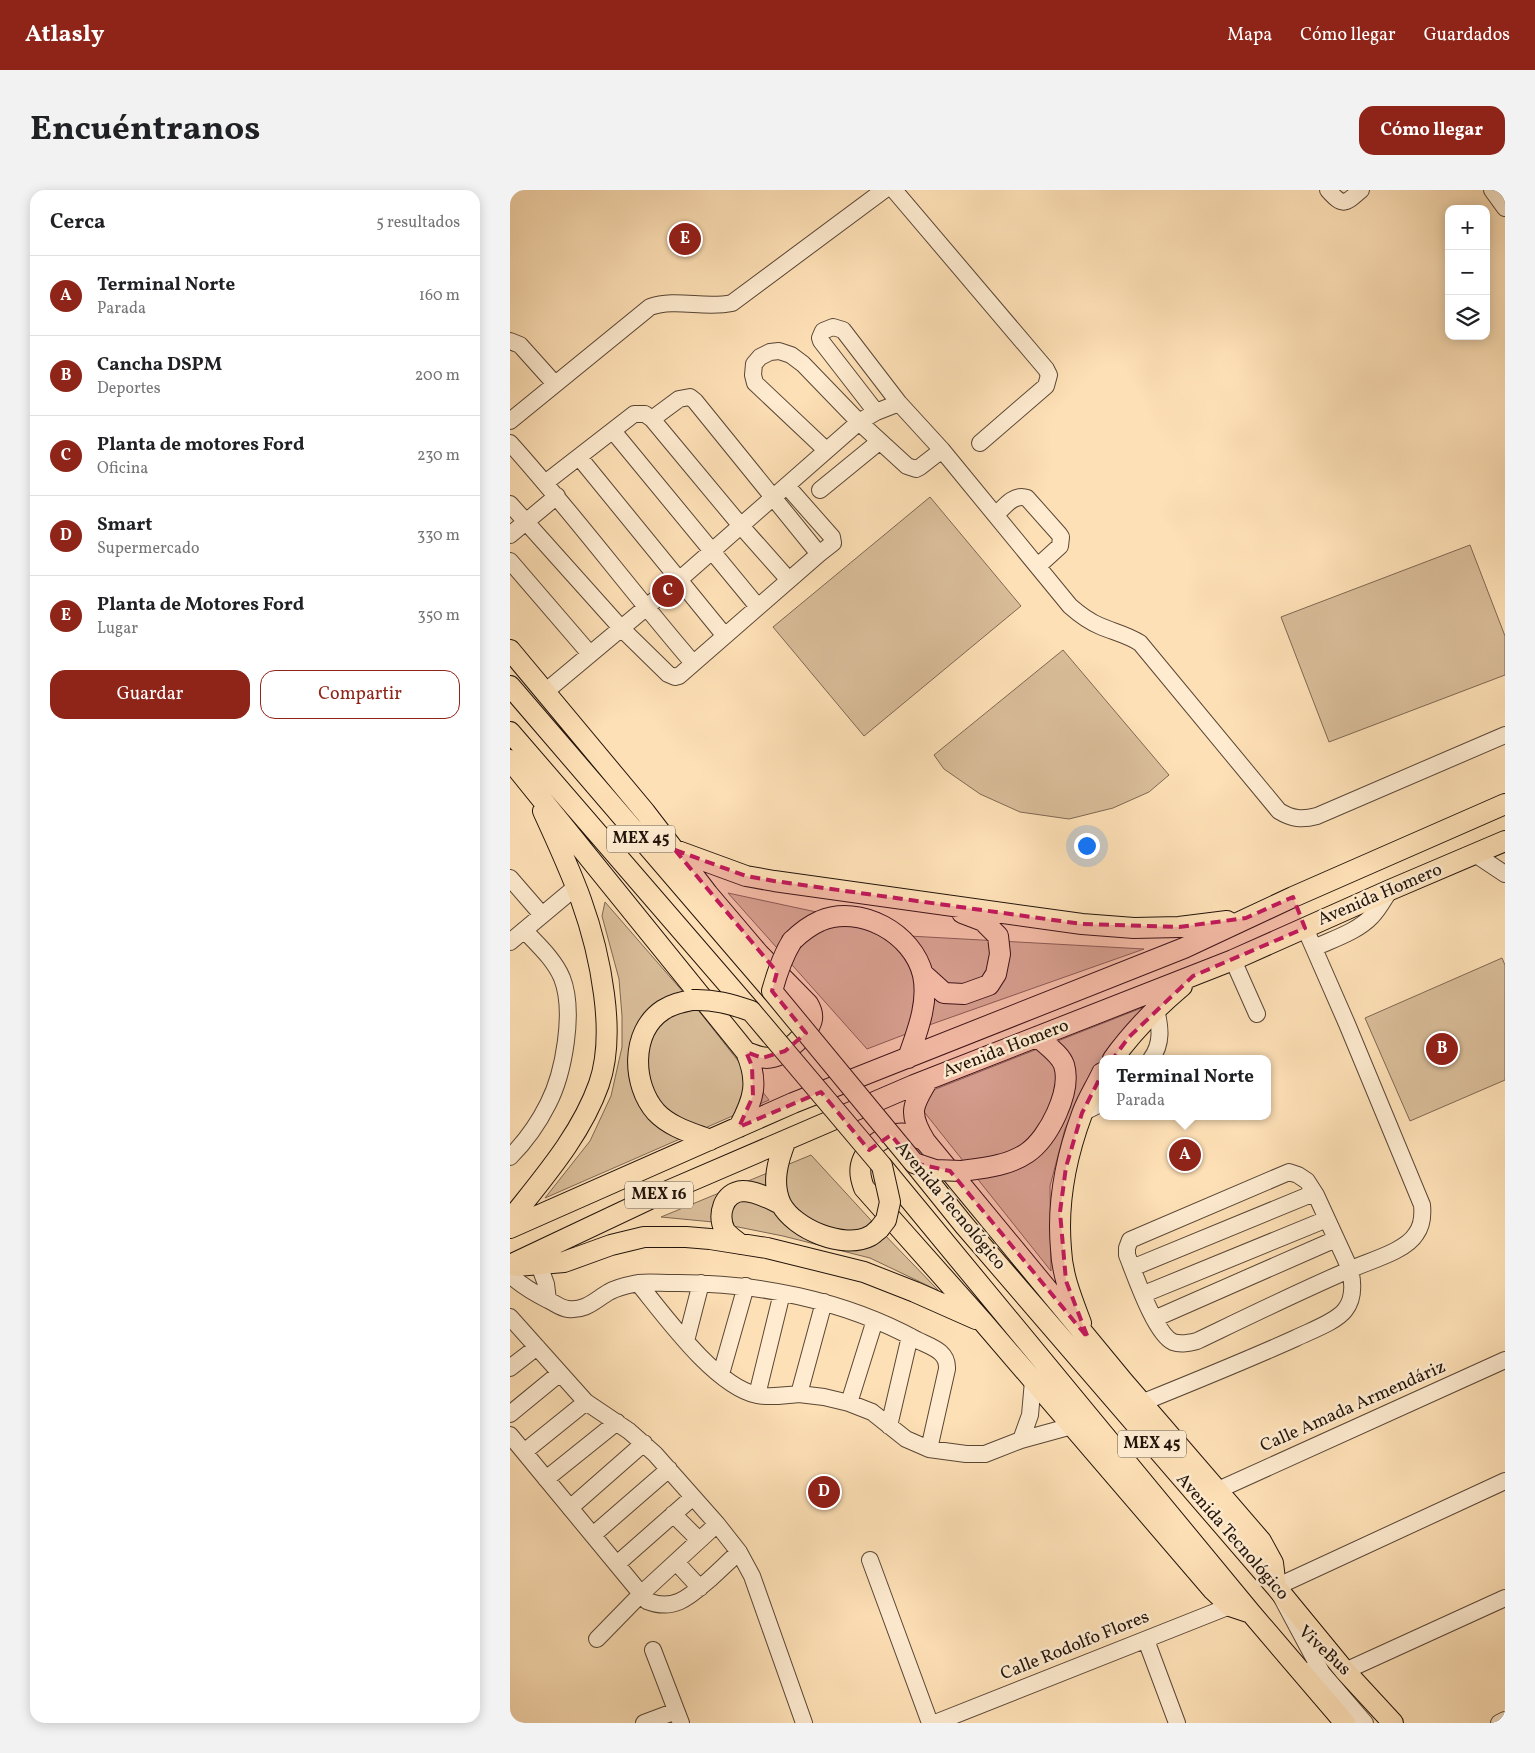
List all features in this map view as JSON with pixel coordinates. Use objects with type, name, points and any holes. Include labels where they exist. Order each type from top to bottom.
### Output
[{"type":"main road","points":[[510,650],[675,850],[714,901],[759,954],[808,1004],[812,1011],[810,1026],[784,1052],[772,1058],[762,1058],[746,1052]]},
{"type":"main road","name":"Avenida Tecnológico","points":[[510,686],[772,991],[964,1225],[1276,1587],[1345,1671],[1393,1723]]},
{"type":"main road","name":"Avenida Tecnológico","points":[[510,732],[882,1166],[1251,1613],[1345,1723]]},
{"type":"main road","points":[[510,760],[746,1052],[752,1066],[754,1080],[753,1096],[739,1127]]},
{"type":"main road","points":[[510,1220],[573,1136],[590,1106],[600,1082],[608,1032],[601,967],[589,918],[577,886],[528,780]]},
{"type":"main road","name":"Avenida Homero","points":[[510,1228],[793,1103],[1184,948],[1246,918],[1505,804]]},
{"type":"main road","name":"Avenida Homero","points":[[510,1266],[656,1196],[921,1082],[1233,960],[1505,841]]},
{"type":"main road","points":[[675,850],[746,876],[1082,924],[1134,928],[1179,927],[1246,918]]},
{"type":"main road","points":[[1293,897],[1304,928]]},
{"type":"main road","points":[[922,974],[944,993],[964,994],[989,985],[996,974],[1000,954],[998,936],[983,921],[957,910],[923,902]]},
{"type":"main road","points":[[772,991],[785,952],[792,941],[805,929],[820,921],[836,917],[862,918],[886,926],[903,940],[914,954],[922,974],[924,986],[924,1005],[902,1060]]},
{"type":"main road","points":[[1116,1055],[1129,1037],[1156,1009],[1193,976]]},
{"type":"main road","points":[[710,1140],[668,1124],[650,1105],[639,1078],[638,1061],[640,1046],[652,1020],[668,1007],[692,1000],[708,999],[727,1002],[751,1011]]},
{"type":"main road","points":[[914,1164],[935,1170],[961,1171],[988,1168],[1011,1161],[1028,1152],[1041,1138],[1054,1119],[1064,1097],[1066,1075],[1063,1063],[1056,1053],[1038,1037]]},
{"type":"main road","points":[[1088,1338],[1066,1281],[1060,1250],[1060,1212],[1066,1167],[1082,1113],[1099,1079]]},
{"type":"main road","points":[[921,1082],[915,1102],[914,1115],[916,1127],[925,1141],[1141,1403],[1261,1541],[1272,1563],[1276,1587]]},
{"type":"main road","points":[[925,1141],[905,1133],[893,1134],[868,1150],[861,1164],[860,1177],[864,1188],[983,1322],[1213,1590],[1230,1606],[1251,1613]]},
{"type":"main road","points":[[786,1140],[777,1168],[776,1183],[781,1204],[796,1222],[814,1233],[836,1239],[855,1240],[869,1237],[886,1220],[890,1202],[882,1166]]},
{"type":"main road","points":[[740,1244],[727,1233],[722,1224],[721,1214],[725,1202],[738,1192],[746,1191],[781,1204]]},
{"type":"main road","points":[[510,1266],[564,1262],[611,1245],[644,1238],[686,1237],[767,1248],[816,1258],[864,1272],[983,1322]]},
{"type":"street","points":[[510,421],[650,307],[661,304],[718,305],[738,300],[884,190]]},
{"type":"street","points":[[894,190],[1046,369],[1048,375],[1046,386],[980,443]]},
{"type":"street","points":[[1328,190],[1337,200],[1344,203],[1348,202],[1361,190]]},
{"type":"street","points":[[1492,190],[1505,208]]},
{"type":"street","points":[[876,412],[820,338],[823,331],[833,327],[843,330],[899,404],[942,450],[1070,606],[1084,618],[1131,638],[1140,644],[1279,811],[1290,818],[1304,819],[1317,816],[1505,735]]},
{"type":"street","points":[[510,341],[520,346],[555,384]]},
{"type":"street","points":[[826,450],[755,383],[753,375],[754,364],[760,357],[770,352],[779,351],[792,355],[859,422],[907,466],[912,468],[920,467],[942,450]]},
{"type":"street","points":[[652,419],[679,399],[690,398],[695,401],[819,554]]},
{"type":"street","points":[[545,692],[741,526],[859,422],[876,412],[899,404]]},
{"type":"street","points":[[545,483],[634,414],[645,414],[652,419],[788,580]]},
{"type":"street","points":[[613,430],[710,552],[758,607]]},
{"type":"street","points":[[820,490],[880,441]]},
{"type":"street","points":[[513,452],[557,496],[645,607],[693,663]]},
{"type":"street","points":[[579,457],[725,636]]},
{"type":"street","points":[[510,504],[621,628],[671,676],[678,676],[833,543],[832,537],[787,486]]},
{"type":"street","points":[[510,534],[557,496]]},
{"type":"street","points":[[996,515],[1015,498],[1022,496],[1027,498],[1059,534],[1061,537],[1060,546],[1038,566]]},
{"type":"street","points":[[510,561],[590,654]]},
{"type":"street","points":[[1475,854],[1504,873]]},
{"type":"street","points":[[510,878],[542,915]]},
{"type":"street","points":[[510,942],[577,886]]},
{"type":"street","points":[[1314,948],[1367,921],[1390,890]]},
{"type":"street","points":[[1141,1403],[1249,1359],[1322,1326],[1340,1315],[1346,1308],[1353,1282],[1350,1269],[1314,1193],[1307,1181],[1289,1172],[1130,1240],[1127,1256],[1154,1319],[1168,1339],[1184,1344],[1196,1341],[1350,1269],[1396,1250],[1416,1235],[1423,1214],[1422,1205],[1347,1024],[1304,928]]},
{"type":"street","points":[[510,1157],[534,1127],[548,1105],[557,1083],[567,1028],[567,1004],[562,979],[551,960],[524,930]]},
{"type":"street","points":[[1233,960],[1257,1014]]},
{"type":"street","points":[[1154,1055],[1160,1040],[1156,1009]]},
{"type":"street","points":[[1082,1113],[1099,1104]]},
{"type":"street","points":[[1132,1268],[1314,1193]]},
{"type":"street","points":[[1144,1294],[1327,1219]]},
{"type":"street","points":[[1154,1319],[1336,1239]]},
{"type":"street","points":[[539,1265],[546,1284],[548,1300]]},
{"type":"street","points":[[510,1276],[533,1293],[558,1306],[575,1310],[590,1305],[614,1289],[638,1283],[701,1283],[746,1286],[782,1293],[824,1302],[875,1320],[942,1353],[946,1358],[947,1369],[929,1449]]},
{"type":"street","points":[[638,1283],[702,1359],[740,1389],[757,1395],[799,1394],[824,1396],[849,1403],[872,1412],[906,1439],[929,1449],[966,1454],[985,1454],[1021,1440],[1072,1426]]},
{"type":"street","points":[[686,1341],[701,1283]]},
{"type":"street","points":[[721,1374],[746,1286]]},
{"type":"street","points":[[757,1395],[782,1293]]},
{"type":"street","points":[[799,1394],[824,1302]]},
{"type":"street","points":[[510,1318],[586,1402],[617,1422],[644,1443],[717,1524],[739,1552],[752,1576],[760,1597],[804,1723]]},
{"type":"street","points":[[849,1403],[875,1320]]},
{"type":"street","points":[[889,1426],[910,1336]]},
{"type":"street","points":[[510,1368],[537,1347]]},
{"type":"street","name":"Calle Amada Armendáriz","points":[[1218,1490],[1505,1360]]},
{"type":"street","points":[[510,1414],[560,1373]]},
{"type":"street","points":[[1021,1440],[1030,1416],[1033,1381]]},
{"type":"street","points":[[524,1452],[586,1402]]},
{"type":"street","points":[[546,1479],[617,1422]]},
{"type":"street","points":[[510,1435],[647,1601],[665,1605],[674,1604],[689,1598],[739,1552]]},
{"type":"street","points":[[570,1508],[644,1443]]},
{"type":"street","points":[[593,1536],[669,1469]]},
{"type":"street","points":[[1322,1673],[1276,1587],[1505,1481]]},
{"type":"street","points":[[617,1564],[693,1497]]},
{"type":"street","points":[[674,1514],[699,1540]]},
{"type":"street","points":[[597,1639],[641,1594],[717,1524]]},
{"type":"street","points":[[870,1560],[930,1723]]},
{"type":"street","points":[[676,1562],[700,1588]]},
{"type":"street","points":[[1345,1671],[1505,1598]]},
{"type":"street","name":"Calle Rodolfo Flores","points":[[935,1723],[1230,1606]]},
{"type":"street","name":"ViveBus","points":[[1251,1613],[1322,1673],[1365,1723]]},
{"type":"street","points":[[1146,1640],[1177,1723]]},
{"type":"street","points":[[644,1723],[678,1717],[654,1650]]},
{"type":"street","points":[[1498,1723],[1505,1720]]},
{"type":"highlighted area","points":[[675,850],[746,876],[1082,924],[1179,927],[1246,918],[1293,897],[1305,928],[1193,976],[1129,1037],[1103,1072],[1082,1113],[1066,1167],[1060,1212],[1066,1281],[1088,1338],[950,1171],[914,1163],[891,1135],[869,1150],[821,1092],[739,1127],[753,1096],[752,1066],[746,1052],[762,1058],[785,1051],[806,1033],[772,991],[777,972]]},
{"type":"shaded area","points":[[930,497],[1021,606],[864,736],[773,627]]},
{"type":"shaded area","points":[[1470,545],[1505,636],[1505,675],[1329,742],[1281,617]]},
{"type":"shaded area","points":[[1063,650],[1169,775],[1149,792],[1113,808],[1069,819],[1020,812],[980,794],[944,769],[934,755]]},
{"type":"shaded area","points":[[728,893],[835,916],[880,913],[909,936],[1144,949],[867,1049]]},
{"type":"shaded area","points":[[605,902],[691,1001],[769,1100],[545,1198],[590,1141],[611,1096],[622,1047],[619,979],[602,916]]},
{"type":"shaded area","points":[[1502,958],[1505,965],[1505,1080],[1410,1121],[1365,1018]]},
{"type":"shaded area","points":[[1144,1007],[1110,1045],[1104,1055],[1099,1055],[1099,1063],[1084,1087],[1065,1129],[1050,1186],[1051,1271],[913,1098]]},
{"type":"shaded area","points":[[811,1155],[939,1291],[870,1258],[783,1236],[713,1222],[661,1217]]},
{"type":"place","name":"Planta de Motores Ford","points":[[685,239]]},
{"type":"place","name":"Planta de motores Ford","points":[[668,591]]},
{"type":"place","name":"Cancha DSPM","points":[[1442,1049]]},
{"type":"place","name":"Terminal Norte","points":[[1185,1155]]},
{"type":"place","name":"Smart","points":[[824,1492]]}]
